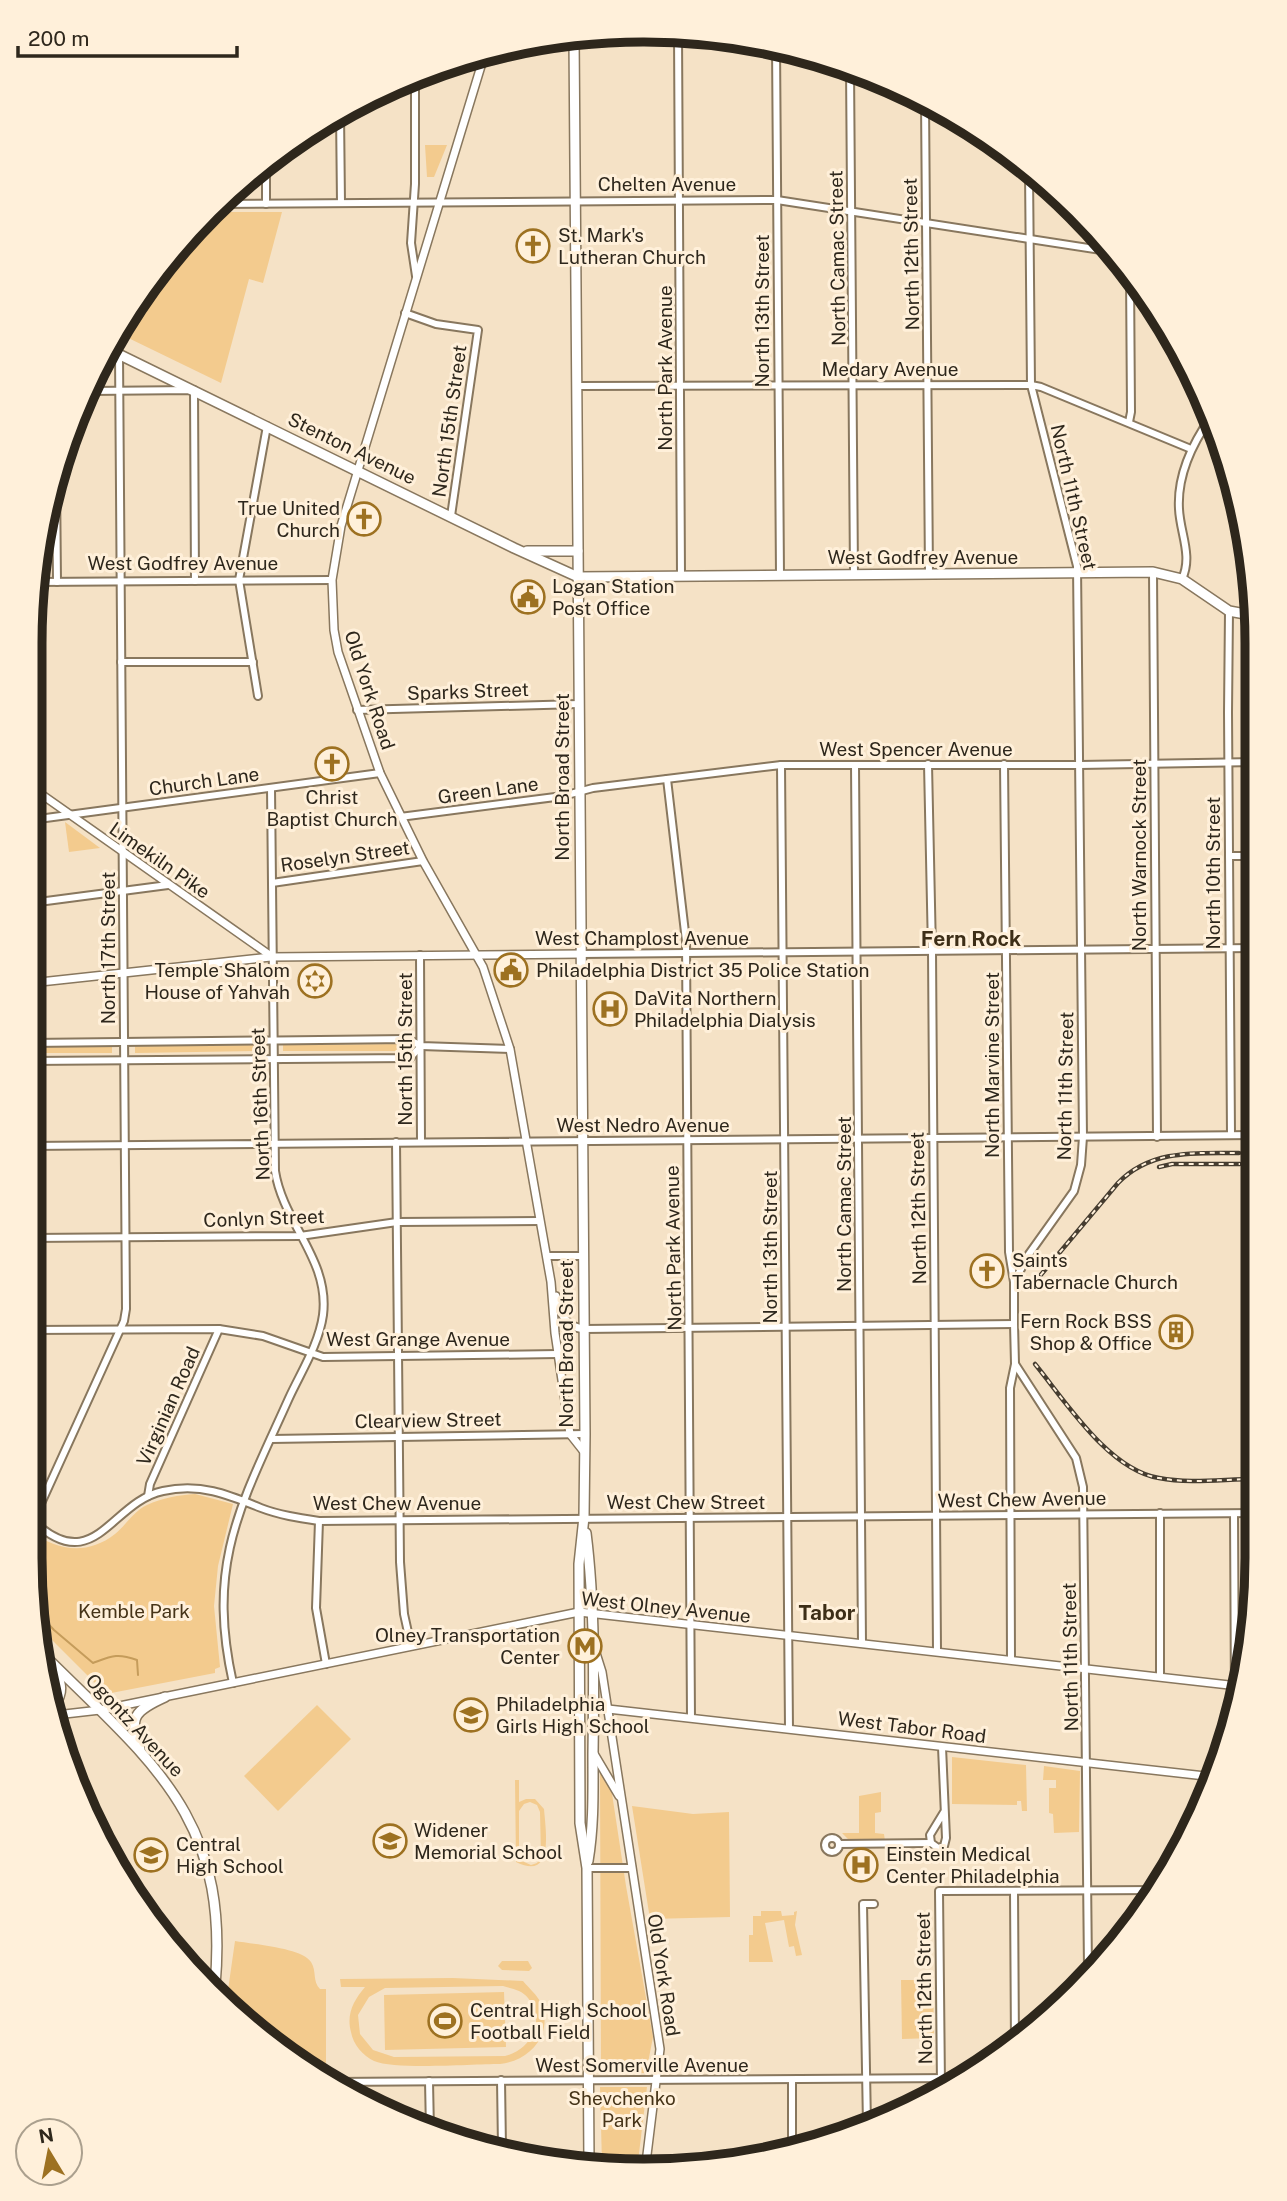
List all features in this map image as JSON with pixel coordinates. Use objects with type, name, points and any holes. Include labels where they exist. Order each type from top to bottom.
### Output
[{"type":"main road","name":"North Broad Street","points":[[574,46],[585,1434],[584,1517],[579,1564],[580,1823],[587,1868],[589,2156]]},
{"type":"main road","name":"Stenton Avenue","points":[[117,353],[578,577]]},
{"type":"main road","points":[[514,548],[537,552],[578,551]]},
{"type":"main road","name":"West Godfrey Avenue","points":[[578,577],[1153,572],[1182,579],[1229,611],[1244,614]]},
{"type":"main road","name":"North Broad Street","points":[[584,1517],[590,1565],[593,1752],[593,1830],[587,1868]]},
{"type":"main road","name":"Ogontz Avenue","points":[[52,1663],[166,1780],[184,1809],[206,1859],[216,1907],[219,1949],[216,1980]]},
{"type":"main road","points":[[54,1665],[62,1685],[59,1699]]},
{"type":"main road","points":[[142,1754],[133,1726],[136,1715],[146,1706],[165,1697]]},
{"type":"street","name":"North Park Avenue","points":[[678,43],[681,576]]},
{"type":"street","name":"North 13th Street","points":[[776,57],[780,575]]},
{"type":"street","name":"Old York Road","points":[[482,64],[336,544],[332,580],[334,630],[338,652],[380,773],[400,817],[483,967],[510,1049],[551,1282],[569,1434]]},
{"type":"street","name":"North Camac Street","points":[[850,79],[854,574]]},
{"type":"street","points":[[415,87],[411,243],[416,276]]},
{"type":"street","name":"North 12th Street","points":[[925,112],[929,574]]},
{"type":"street","points":[[340,125],[341,203]]},
{"type":"street","points":[[266,175],[266,204]]},
{"type":"street","name":"North 11th Street","points":[[1029,182],[1031,385],[1077,573],[1083,1137],[1081,1165],[1074,1192],[1029,1254],[1014,1282],[1015,1364],[1076,1458],[1083,1487],[1088,1963]]},
{"type":"street","name":"Chelten Avenue","points":[[233,204],[777,200],[1098,250]]},
{"type":"street","points":[[1129,422],[1132,412],[1130,290]]},
{"type":"street","name":"North 15th Street","points":[[405,313],[436,324],[478,330],[451,516]]},
{"type":"street","name":"North 17th Street","points":[[42,1495],[124,1321],[126,1309],[118,390],[115,358]]},
{"type":"street","name":"Medary Avenue","points":[[577,386],[1031,385],[1191,449]]},
{"type":"street","points":[[98,391],[194,390],[195,581]]},
{"type":"street","points":[[258,696],[239,580],[267,426]]},
{"type":"street","points":[[1182,579],[1188,560],[1179,506],[1182,477],[1191,449],[1204,427]]},
{"type":"street","points":[[56,515],[57,582]]},
{"type":"street","name":"North Warnock Street","points":[[1153,572],[1157,1137]]},
{"type":"street","name":"West Godfrey Avenue","points":[[45,582],[332,580]]},
{"type":"street","name":"North 10th Street","points":[[1229,611],[1231,1135]]},
{"type":"street","points":[[121,662],[253,662]]},
{"type":"street","name":"Sparks Street","points":[[357,710],[579,704]]},
{"type":"street","name":"West Spencer Avenue","points":[[579,792],[593,788],[781,765],[1080,765],[1245,762]]},
{"type":"street","name":"North 12th Street","points":[[928,764],[932,951],[937,1651]]},
{"type":"street","name":"North Marvine Street","points":[[1004,764],[1009,1252],[1014,1282]]},
{"type":"street","name":"North 13th Street","points":[[781,765],[789,1729]]},
{"type":"street","name":"North Camac Street","points":[[855,765],[862,1643]]},
{"type":"street","name":"Church Lane","points":[[42,819],[380,773]]},
{"type":"street","name":"North Park Avenue","points":[[667,779],[686,954],[691,1718]]},
{"type":"street","name":"North 16th Street","points":[[233,1683],[224,1639],[222,1602],[228,1550],[243,1499],[311,1353],[323,1316],[323,1288],[315,1261],[288,1213],[276,1182],[271,957],[271,788]]},
{"type":"street","name":"Green Lane","points":[[400,817],[579,792]]},
{"type":"street","name":"Limekiln Pike","points":[[42,795],[271,957]]},
{"type":"street","points":[[1229,856],[1245,856]]},
{"type":"street","name":"Roselyn Street","points":[[272,883],[424,861]]},
{"type":"street","points":[[42,901],[168,885]]},
{"type":"street","name":"West Champlost Avenue","points":[[42,982],[271,957],[1245,948]]},
{"type":"street","name":"North 15th Street","points":[[420,955],[421,1142]]},
{"type":"street","points":[[42,1043],[408,1039],[421,1046],[510,1049]]},
{"type":"street","points":[[42,1061],[410,1058],[421,1046]]},
{"type":"street","name":"West Nedro Avenue","points":[[42,1146],[1245,1135]]},
{"type":"street","name":"North 15th Street","points":[[396,1142],[402,1596],[411,1646]]},
{"type":"street","name":"Conlyn Street","points":[[42,1238],[300,1236],[397,1222],[540,1221]]},
{"type":"street","points":[[547,1256],[583,1256]]},
{"type":"street","name":"Old York Road","points":[[551,1282],[564,1320],[575,1328],[584,1329]]},
{"type":"street","points":[[584,1329],[1014,1324]]},
{"type":"street","name":"West Grange Avenue","points":[[42,1330],[219,1329],[263,1336],[323,1357],[558,1354]]},
{"type":"street","name":"Virginian Road","points":[[148,1496],[150,1484],[219,1329]]},
{"type":"street","points":[[1011,1660],[1010,1388],[1015,1364]]},
{"type":"street","points":[[569,1434],[584,1453]]},
{"type":"street","name":"Clearview Street","points":[[271,1438],[585,1434]]},
{"type":"street","name":"West Chew Avenue","points":[[42,1529],[59,1539],[78,1541],[93,1538],[148,1496],[176,1488],[199,1487],[243,1499],[280,1514],[319,1521],[584,1517]]},
{"type":"street","points":[[1160,1513],[1160,1677]]},
{"type":"street","points":[[1234,1514],[1236,1660]]},
{"type":"street","name":"West Chew Avenue","points":[[788,1518],[1245,1514]]},
{"type":"street","name":"West Chew Street","points":[[584,1517],[788,1518]]},
{"type":"street","points":[[319,1521],[316,1608],[326,1664]]},
{"type":"street","name":"West Olney Avenue","points":[[62,1713],[100,1710],[579,1612],[1231,1685]]},
{"type":"street","name":"Old York Road","points":[[592,1644],[602,1672],[660,2049],[647,2159]]},
{"type":"street","name":"West Tabor Road","points":[[608,1709],[1204,1776]]},
{"type":"street","points":[[839,1844],[931,1843],[938,1848],[942,1847],[946,1843],[942,1747]]},
{"type":"street","points":[[593,1752],[621,1800]]},
{"type":"street","points":[[931,1843],[930,1835],[944,1812]]},
{"type":"street","points":[[587,1868],[632,1868]]},
{"type":"street","points":[[1014,2032],[1014,1891],[1145,1890]]},
{"type":"street","name":"North 12th Street","points":[[941,2080],[939,1891],[1014,1891]]},
{"type":"street","points":[[867,2116],[863,1904],[874,1904]]},
{"type":"street","name":"West Somerville Avenue","points":[[352,2083],[866,2079],[937,2082]]},
{"type":"street","points":[[500,2080],[502,2142]]},
{"type":"street","points":[[792,2080],[792,2140]]},
{"type":"street","points":[[429,2081],[430,2119]]},
{"type":"green space","points":[[425,145],[447,145],[434,177],[427,177]]},
{"type":"green space","points":[[224,212],[282,212],[263,283],[249,279],[221,383],[126,337],[166,277]]},
{"type":"green space","points":[[65,822],[100,848],[69,852]]},
{"type":"green space","points":[[407,1044],[414,1047],[407,1051],[283,1051],[283,1045]]},
{"type":"green space","points":[[262,1045],[262,1051],[135,1053],[135,1046]]},
{"type":"green space","points":[[42,1046],[112,1046],[112,1053],[42,1053]]},
{"type":"green space","name":"Kemble Park","points":[[195,1494],[233,1504],[218,1566],[214,1606],[220,1667],[215,1669],[215,1673],[106,1694],[47,1635],[42,1538],[72,1548],[94,1546],[115,1534],[147,1505],[171,1497]]},
{"type":"green space","points":[[317,1705],[351,1739],[278,1811],[244,1776]]},
{"type":"green space","points":[[952,1757],[1026,1765],[1027,1811],[1022,1811],[1021,1801],[1017,1801],[1017,1805],[952,1804]]},
{"type":"green space","points":[[1044,1766],[1080,1771],[1079,1832],[1054,1833],[1053,1814],[1049,1813],[1049,1788],[1056,1788],[1056,1780],[1043,1780]]},
{"type":"green space","points":[[600,1770],[611,1787],[653,2037],[646,2073],[601,2073]]},
{"type":"green space","points":[[515,1780],[519,1780],[519,1802],[535,1799],[544,1809],[546,1841],[542,1860],[537,1865],[528,1866],[516,1862]],"holes":[[[530,1802],[537,1805],[540,1812],[541,1857],[537,1863],[531,1865],[522,1861],[519,1854],[519,1811],[524,1804]]]},
{"type":"green space","points":[[881,1792],[881,1812],[875,1813],[875,1833],[884,1834],[885,1841],[851,1842],[842,1833],[859,1833],[859,1796]]},
{"type":"green space","points":[[632,1806],[693,1814],[729,1812],[730,1917],[650,1919]]},
{"type":"green space","points":[[761,1911],[781,1911],[782,1916],[794,1915],[797,1911],[795,1925],[802,1955],[796,1956],[794,1946],[789,1947],[784,1920],[765,1923],[773,1962],[749,1962],[749,1935],[753,1935],[753,1916],[761,1916]]},
{"type":"green space","points":[[235,1941],[288,1950],[306,1957],[314,1969],[318,1986],[320,1989],[326,1989],[326,2068],[277,2035],[228,1992]]},
{"type":"green space","points":[[502,1961],[528,1961],[532,1968],[529,1971],[502,1970],[498,1966]]},
{"type":"green space","points":[[453,1978],[523,1981],[541,2003],[544,2014],[542,2035],[530,2052],[511,2062],[435,2066],[384,2064],[366,2056],[352,2036],[350,2013],[365,1987],[341,1987],[340,1979]],"holes":[[[503,1986],[526,1995],[536,2016],[533,2034],[522,2048],[514,2053],[505,2056],[394,2057],[373,2050],[360,2034],[358,2015],[369,1997],[385,1988]]]},
{"type":"green space","points":[[901,1980],[933,1980],[934,2038],[902,2039]]},
{"type":"green space","name":"Central High School Football Field","points":[[504,1992],[506,2047],[385,2050],[384,1995]]},
{"type":"green space","name":"Shevchenko Park","points":[[600,2087],[647,2087],[638,2159],[602,2158]]},
{"type":"waterway","points":[[45,1621],[93,1663],[115,1656],[137,1660],[138,1675]]},
{"type":"railway","points":[[1034,1283],[1118,1183],[1131,1172],[1145,1164],[1175,1155],[1239,1153]]},
{"type":"railway","points":[[1159,1167],[1172,1164],[1240,1164]]},
{"type":"railway","points":[[1035,1364],[1090,1432],[1123,1462],[1141,1472],[1183,1481],[1245,1479]]},
{"type":"place","name":"St. Mark's Lutheran Church","points":[[533,246]]},
{"type":"place","name":"True United Church","points":[[364,519]]},
{"type":"place","name":"Logan Station Post Office","points":[[528,597]]},
{"type":"place","name":"Christ Baptist Church","points":[[332,764]]},
{"type":"place","name":"Philadelphia District 35 Police Station","points":[[511,970]]},
{"type":"place","name":"Temple Shalom House of Yahvah","points":[[315,981]]},
{"type":"place","name":"DaVita Northern Philadelphia Dialysis","points":[[610,1009]]},
{"type":"place","name":"Saints Tabernacle Church","points":[[987,1271]]},
{"type":"place","name":"Fern Rock BSS Shop & Office","points":[[1176,1332]]},
{"type":"place","name":"Olney Transportation Center","points":[[585,1646]]},
{"type":"place","name":"Philadelphia Girls High School","points":[[471,1715]]},
{"type":"place","name":"Widener Memorial School","points":[[390,1841]]},
{"type":"place","name":"Central High School","points":[[151,1855]]},
{"type":"place","name":"Einstein Medical Center Philadelphia","points":[[861,1865]]},
{"type":"place","name":"Central High School Football Field","points":[[445,2021]]},
{"type":"district","name":"Fern Rock","points":[[971,938]]},
{"type":"district","name":"Tabor","points":[[827,1612]]}]
